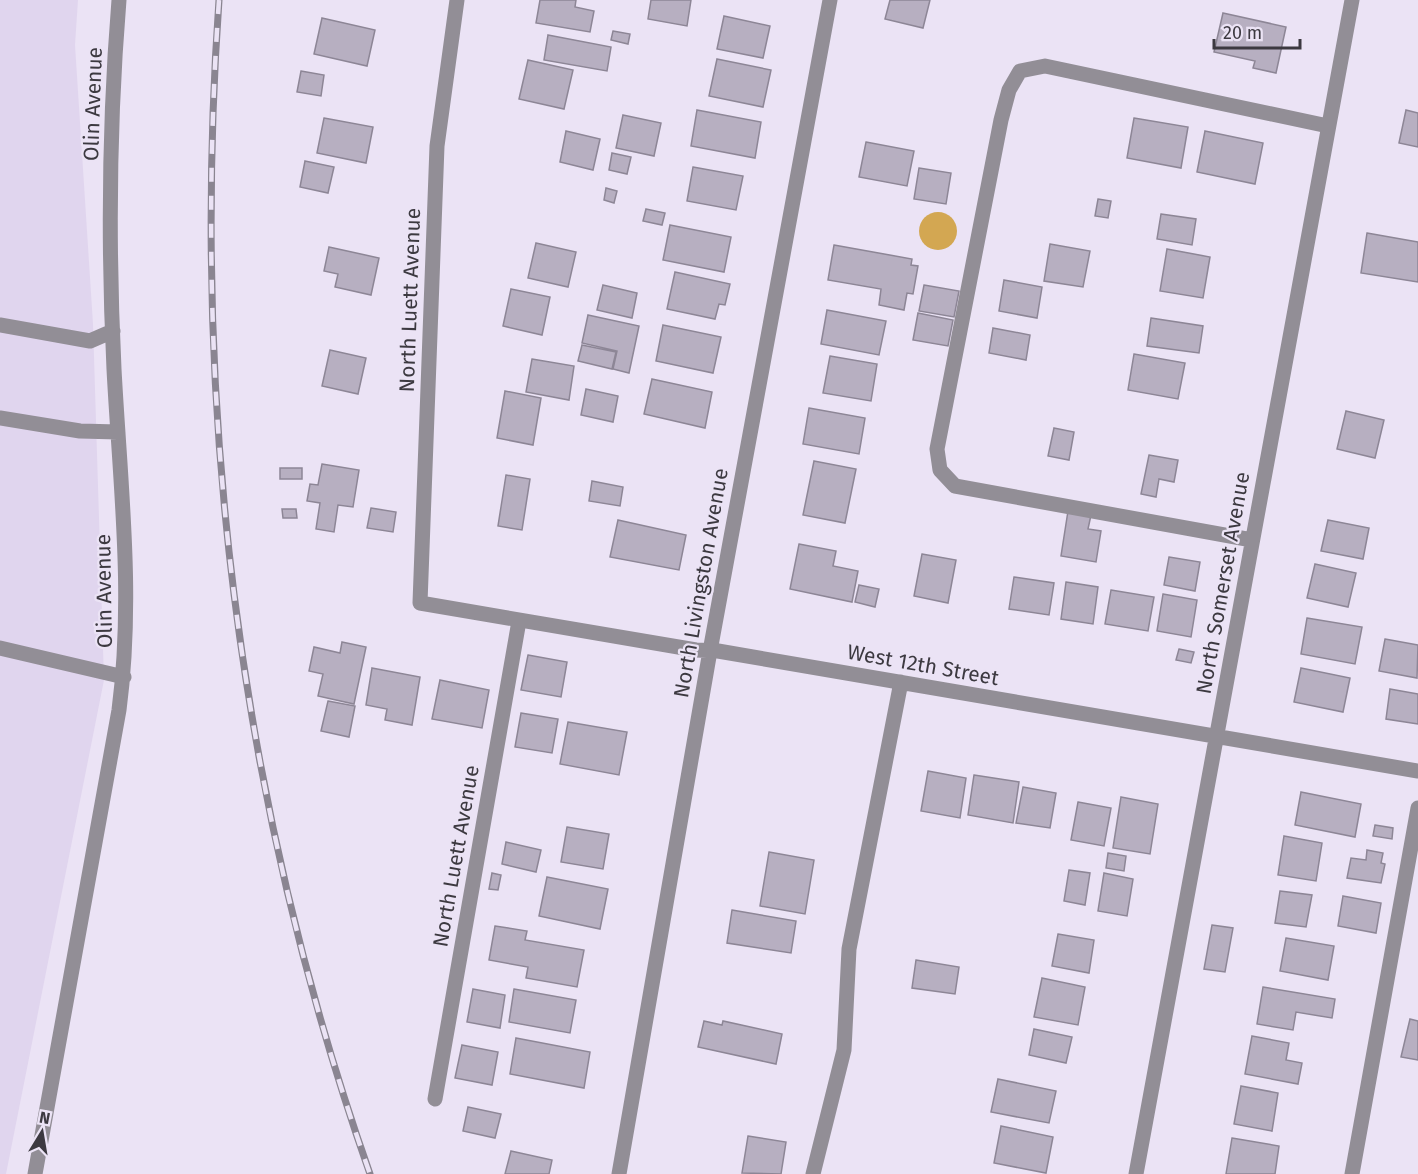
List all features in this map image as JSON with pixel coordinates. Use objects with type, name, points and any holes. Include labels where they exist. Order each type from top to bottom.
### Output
[{"type":"street","name":"Olin Avenue","points":[[35,1174],[124,677],[127,578],[112,331],[111,187],[119,0]]},
{"type":"street","name":"North Luett Avenue","points":[[420,603],[437,146],[457,0]]},
{"type":"street","name":"North Livingston Avenue","points":[[619,1174],[710,651],[830,0]]},
{"type":"street","name":"North Somerset Avenue","points":[[1136,1174],[1352,0]]},
{"type":"street","points":[[1252,540],[955,486],[940,470],[937,449],[1001,120],[1009,90],[1020,71],[1045,66],[1329,126]]},
{"type":"street","points":[[0,325],[90,341],[112,331]]},
{"type":"street","points":[[0,418],[80,431],[118,432]]},
{"type":"street","name":"West 12th Street","points":[[420,603],[901,682],[1418,771]]},
{"type":"street","name":"North Luett Avenue","points":[[435,1099],[519,621]]},
{"type":"street","points":[[0,648],[124,677]]},
{"type":"street","points":[[813,1174],[844,1050],[849,950],[901,682]]},
{"type":"street","points":[[1352,1174],[1418,808]]},
{"type":"shaded area","points":[[0,0],[78,0],[75,45],[93,324],[104,680],[6,1174],[0,1174]]},
{"type":"shaded area","points":[[938,212],[952,217],[957,231],[952,245],[938,250],[924,245],[919,231],[924,217]]},
{"type":"building","points":[[540,0],[576,0],[575,7],[594,11],[590,32],[536,23]]},
{"type":"building","points":[[651,0],[691,0],[687,26],[648,19]]},
{"type":"building","points":[[890,0],[930,0],[923,28],[885,19]]},
{"type":"building","points":[[1223,13],[1286,27],[1276,73],[1253,68],[1255,61],[1214,52]]},
{"type":"building","points":[[724,16],[770,26],[763,58],[717,49]]},
{"type":"building","points":[[322,18],[375,30],[367,66],[314,54]]},
{"type":"building","points":[[613,31],[630,34],[628,44],[611,40]]},
{"type":"building","points":[[548,35],[611,47],[607,71],[544,60]]},
{"type":"building","points":[[717,59],[771,70],[763,107],[709,96]]},
{"type":"building","points":[[528,60],[573,70],[564,109],[519,99]]},
{"type":"building","points":[[301,71],[324,75],[321,96],[297,92]]},
{"type":"building","points":[[697,110],[761,122],[755,158],[691,146]]},
{"type":"building","points":[[1406,110],[1418,113],[1418,147],[1399,143]]},
{"type":"building","points":[[623,115],[661,123],[654,156],[616,148]]},
{"type":"building","points":[[324,118],[373,127],[366,163],[317,153]]},
{"type":"building","points":[[1134,118],[1188,127],[1181,168],[1127,158]]},
{"type":"building","points":[[566,131],[600,139],[593,170],[560,162]]},
{"type":"building","points":[[1205,131],[1263,143],[1255,184],[1197,172]]},
{"type":"building","points":[[866,142],[914,151],[907,186],[859,177]]},
{"type":"building","points":[[612,153],[631,157],[627,174],[609,170]]},
{"type":"building","points":[[305,161],[334,167],[328,193],[300,187]]},
{"type":"building","points":[[693,167],[743,176],[736,210],[687,201]]},
{"type":"building","points":[[919,168],[951,173],[946,204],[914,199]]},
{"type":"building","points":[[606,188],[617,191],[614,203],[604,200]]},
{"type":"building","points":[[1098,199],[1111,201],[1108,218],[1095,216]]},
{"type":"building","points":[[646,209],[665,213],[662,225],[643,221]]},
{"type":"building","points":[[1161,214],[1196,219],[1192,245],[1157,239]]},
{"type":"building","points":[[670,225],[731,237],[724,272],[663,260]]},
{"type":"building","points":[[1367,233],[1418,242],[1418,282],[1361,273]]},
{"type":"building","points":[[536,243],[576,252],[568,287],[528,278]]},
{"type":"building","points":[[1050,244],[1090,251],[1083,287],[1044,281]]},
{"type":"building","points":[[834,245],[912,259],[911,265],[918,266],[913,294],[907,293],[904,310],[879,305],[881,289],[828,280]]},
{"type":"building","points":[[329,247],[379,258],[371,295],[335,287],[338,274],[324,271]]},
{"type":"building","points":[[1167,249],[1210,257],[1203,298],[1160,291]]},
{"type":"building","points":[[675,272],[730,284],[725,305],[719,304],[715,319],[667,309]]},
{"type":"building","points":[[1004,280],[1042,287],[1037,318],[999,311]]},
{"type":"building","points":[[603,285],[637,293],[632,318],[597,310]]},
{"type":"building","points":[[924,285],[959,291],[954,317],[919,311]]},
{"type":"building","points":[[511,289],[550,297],[542,335],[503,326]]},
{"type":"building","points":[[827,310],[886,321],[879,355],[821,344]]},
{"type":"building","points":[[918,313],[953,320],[948,346],[913,340]]},
{"type":"building","points":[[588,315],[639,326],[629,373],[613,369],[617,351],[582,343]]},
{"type":"building","points":[[1151,318],[1203,326],[1199,353],[1147,346]]},
{"type":"building","points":[[663,325],[721,337],[713,373],[656,361]]},
{"type":"building","points":[[993,328],[1030,335],[1026,360],[989,353]]},
{"type":"building","points":[[582,345],[616,352],[612,369],[578,361]]},
{"type":"building","points":[[330,350],[366,358],[358,394],[322,386]]},
{"type":"building","points":[[1134,354],[1185,363],[1178,399],[1128,390]]},
{"type":"building","points":[[830,356],[877,364],[871,401],[823,393]]},
{"type":"building","points":[[532,359],[574,366],[569,400],[526,392]]},
{"type":"building","points":[[652,379],[712,392],[705,428],[644,414]]},
{"type":"building","points":[[586,389],[618,396],[613,422],[581,415]]},
{"type":"building","points":[[505,391],[541,398],[533,445],[497,438]]},
{"type":"building","points":[[809,408],[865,418],[859,454],[803,444]]},
{"type":"building","points":[[1346,411],[1384,420],[1375,458],[1337,449]]},
{"type":"building","points":[[1054,428],[1074,432],[1069,460],[1048,456]]},
{"type":"building","points":[[1149,455],[1178,460],[1174,482],[1159,479],[1156,497],[1141,494]]},
{"type":"building","points":[[814,461],[856,469],[845,523],[803,515]]},
{"type":"building","points":[[322,464],[359,470],[353,507],[338,505],[334,532],[316,529],[320,503],[307,501],[310,484],[318,485]]},
{"type":"building","points":[[280,468],[302,468],[302,479],[280,479]]},
{"type":"building","points":[[506,475],[530,479],[522,530],[498,526]]},
{"type":"building","points":[[592,481],[623,487],[620,506],[589,501]]},
{"type":"building","points":[[371,508],[396,512],[393,532],[367,528]]},
{"type":"building","points":[[282,509],[296,509],[297,518],[283,518]]},
{"type":"building","points":[[1068,511],[1091,515],[1088,529],[1101,531],[1096,562],[1061,556]]},
{"type":"building","points":[[618,520],[686,535],[679,570],[610,557]]},
{"type":"building","points":[[1328,520],[1369,528],[1363,559],[1321,551]]},
{"type":"building","points":[[799,544],[836,551],[833,566],[858,571],[852,602],[790,589]]},
{"type":"building","points":[[922,554],[956,560],[948,603],[914,596]]},
{"type":"building","points":[[1169,557],[1200,562],[1195,591],[1164,585]]},
{"type":"building","points":[[1315,564],[1356,573],[1348,607],[1307,598]]},
{"type":"building","points":[[1014,577],[1054,583],[1049,615],[1009,609]]},
{"type":"building","points":[[1066,582],[1098,587],[1093,624],[1061,619]]},
{"type":"building","points":[[859,585],[879,589],[875,607],[855,602]]},
{"type":"building","points":[[1111,590],[1154,597],[1148,631],[1105,624]]},
{"type":"building","points":[[1163,594],[1197,600],[1191,637],[1157,631]]},
{"type":"building","points":[[1307,618],[1362,627],[1355,664],[1301,654]]},
{"type":"building","points":[[1385,639],[1418,645],[1417,678],[1379,671]]},
{"type":"building","points":[[342,642],[366,647],[354,704],[318,696],[323,674],[309,671],[314,647],[340,653]]},
{"type":"building","points":[[1179,649],[1194,652],[1191,663],[1176,660]]},
{"type":"building","points":[[528,655],[567,662],[561,697],[521,690]]},
{"type":"building","points":[[372,668],[420,677],[412,725],[385,720],[387,709],[366,705]]},
{"type":"building","points":[[1301,668],[1350,678],[1343,712],[1294,702]]},
{"type":"building","points":[[440,680],[489,690],[482,728],[432,719]]},
{"type":"building","points":[[1390,689],[1418,694],[1418,724],[1386,719]]},
{"type":"building","points":[[328,701],[355,706],[349,737],[321,731]]},
{"type":"building","points":[[521,713],[558,719],[552,753],[515,747]]},
{"type":"building","points":[[568,722],[627,732],[619,775],[560,764]]},
{"type":"building","points":[[928,771],[966,778],[960,818],[921,811]]},
{"type":"building","points":[[974,775],[1019,782],[1013,823],[968,815]]},
{"type":"building","points":[[1023,787],[1056,793],[1050,828],[1016,823]]},
{"type":"building","points":[[1301,792],[1361,804],[1355,837],[1295,825]]},
{"type":"building","points":[[1121,797],[1158,804],[1150,854],[1113,848]]},
{"type":"building","points":[[1078,802],[1111,808],[1104,846],[1071,840]]},
{"type":"building","points":[[1375,825],[1393,828],[1392,839],[1373,836]]},
{"type":"building","points":[[567,827],[609,834],[603,869],[561,862]]},
{"type":"building","points":[[1284,836],[1322,843],[1316,881],[1278,875]]},
{"type":"building","points":[[506,842],[541,850],[536,872],[502,864]]},
{"type":"building","points":[[1367,850],[1383,853],[1381,863],[1385,864],[1381,883],[1347,878],[1351,858],[1366,860]]},
{"type":"building","points":[[769,852],[814,860],[805,914],[760,906]]},
{"type":"building","points":[[1108,853],[1126,856],[1124,871],[1106,868]]},
{"type":"building","points":[[1069,870],[1090,873],[1085,905],[1064,901]]},
{"type":"building","points":[[492,873],[501,875],[498,890],[489,889]]},
{"type":"building","points":[[1104,873],[1133,879],[1127,916],[1098,911]]},
{"type":"building","points":[[547,877],[608,889],[600,929],[539,916]]},
{"type":"building","points":[[1280,891],[1312,895],[1306,927],[1275,923]]},
{"type":"building","points":[[1343,896],[1381,903],[1376,933],[1338,926]]},
{"type":"building","points":[[732,910],[796,921],[791,953],[727,943]]},
{"type":"building","points":[[1212,925],[1233,928],[1225,972],[1204,969]]},
{"type":"building","points":[[495,926],[527,931],[525,940],[584,950],[577,987],[526,978],[528,967],[489,960]]},
{"type":"building","points":[[1058,934],[1094,940],[1089,973],[1052,966]]},
{"type":"building","points":[[1286,938],[1334,946],[1328,980],[1280,971]]},
{"type":"building","points":[[916,960],[959,967],[955,994],[912,988]]},
{"type":"building","points":[[1042,978],[1085,987],[1078,1025],[1034,1017]]},
{"type":"building","points":[[1263,987],[1335,999],[1332,1018],[1296,1012],[1293,1030],[1257,1024]]},
{"type":"building","points":[[473,989],[505,995],[500,1028],[467,1022]]},
{"type":"building","points":[[514,989],[576,1000],[570,1033],[509,1022]]},
{"type":"building","points":[[1410,1019],[1418,1021],[1418,1060],[1401,1057]]},
{"type":"building","points":[[704,1021],[722,1025],[723,1021],[782,1034],[776,1064],[698,1047]]},
{"type":"building","points":[[1034,1029],[1072,1037],[1066,1063],[1029,1055]]},
{"type":"building","points":[[1252,1036],[1289,1043],[1286,1060],[1302,1063],[1298,1084],[1245,1074]]},
{"type":"building","points":[[516,1038],[590,1052],[584,1088],[510,1074]]},
{"type":"building","points":[[462,1045],[498,1052],[492,1085],[455,1078]]},
{"type":"building","points":[[998,1079],[1056,1091],[1049,1123],[991,1112]]},
{"type":"building","points":[[1241,1086],[1278,1093],[1272,1131],[1234,1124]]},
{"type":"building","points":[[468,1107],[501,1114],[495,1138],[463,1131]]},
{"type":"building","points":[[1001,1126],[1053,1137],[1046,1173],[994,1163]]},
{"type":"building","points":[[748,1136],[786,1142],[781,1174],[742,1173]]},
{"type":"building","points":[[1232,1138],[1279,1146],[1275,1174],[1226,1174]]},
{"type":"building","points":[[511,1151],[552,1160],[549,1174],[505,1174]]},
{"type":"railway","points":[[219,0],[212,149],[212,298],[219,447],[234,595],[256,742],[286,887],[324,1032],[370,1174]]}]
